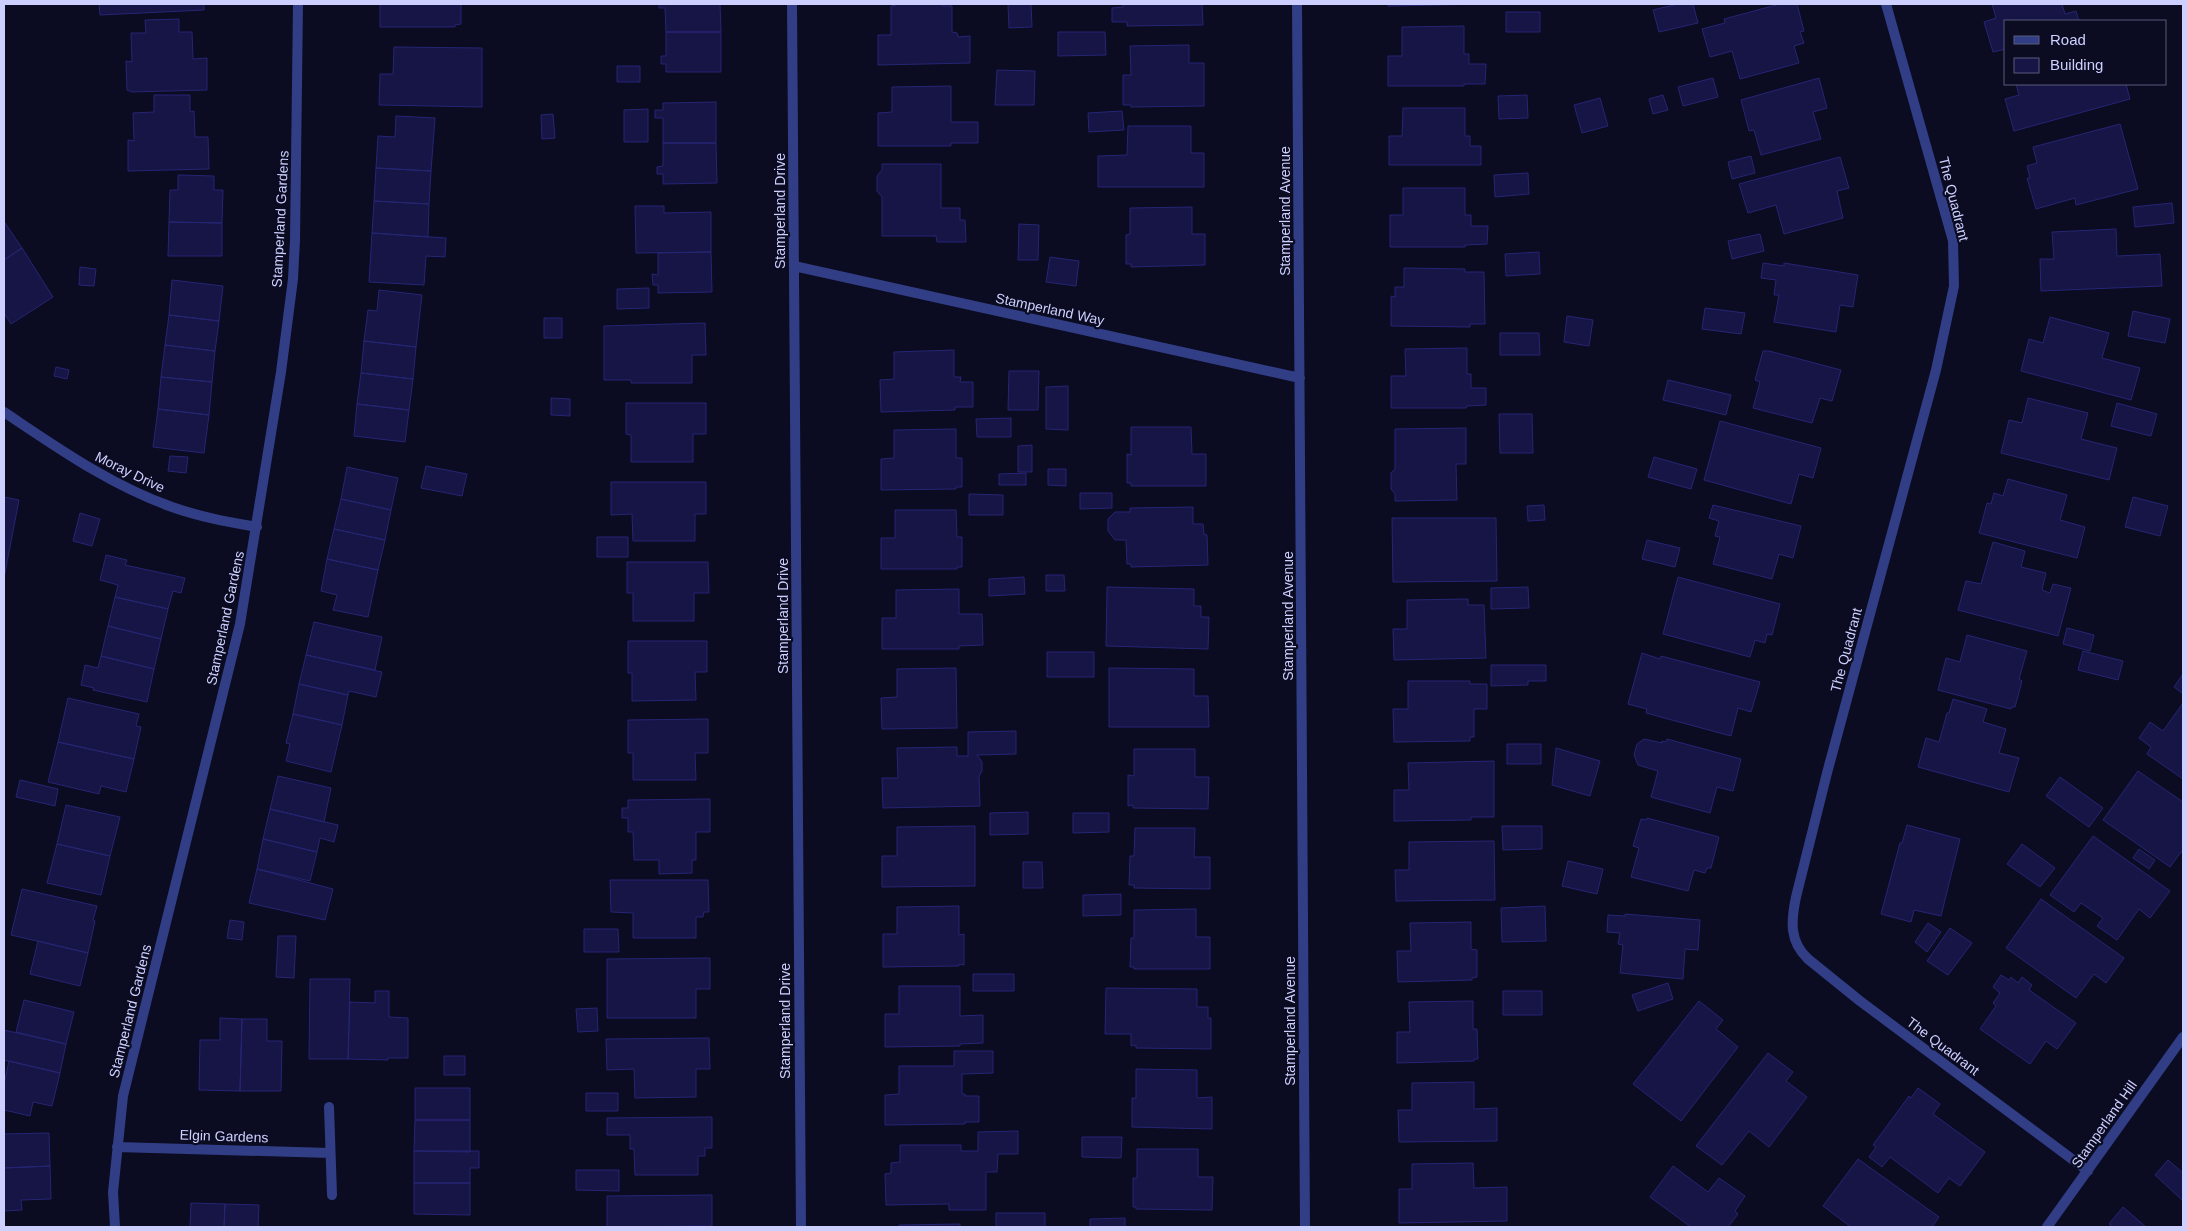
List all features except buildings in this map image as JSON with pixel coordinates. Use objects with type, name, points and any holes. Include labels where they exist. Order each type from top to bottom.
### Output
[{"type":"street","name":"Stamperland Gardens","points":[[115,1227],[113,1192],[123,1096],[240,624],[281,372],[293,279],[297,151],[298,4]]},
{"type":"street","name":"Stamperland Drive","points":[[792,4],[801,1227]]},
{"type":"street","name":"Stamperland Avenue","points":[[1297,4],[1305,1227]]},
{"type":"street","name":"The Quadrant","points":[[1886,4],[1952,242],[1954,286],[1936,370],[1827,772],[1796,897],[1792,915],[1793,937],[1801,953],[1838,983],[2088,1171]]},
{"type":"street","name":"Stamperland Way","points":[[794,266],[1300,378]]},
{"type":"street","name":"Moray Drive","points":[[4,412],[70,458],[108,479],[172,507],[209,518],[257,528]]},
{"type":"street","name":"Stamperland Hill","points":[[2047,1227],[2183,1037]]},
{"type":"street","points":[[329,1107],[332,1195]]},
{"type":"street","name":"Elgin Gardens","points":[[117,1147],[330,1153]]}]
